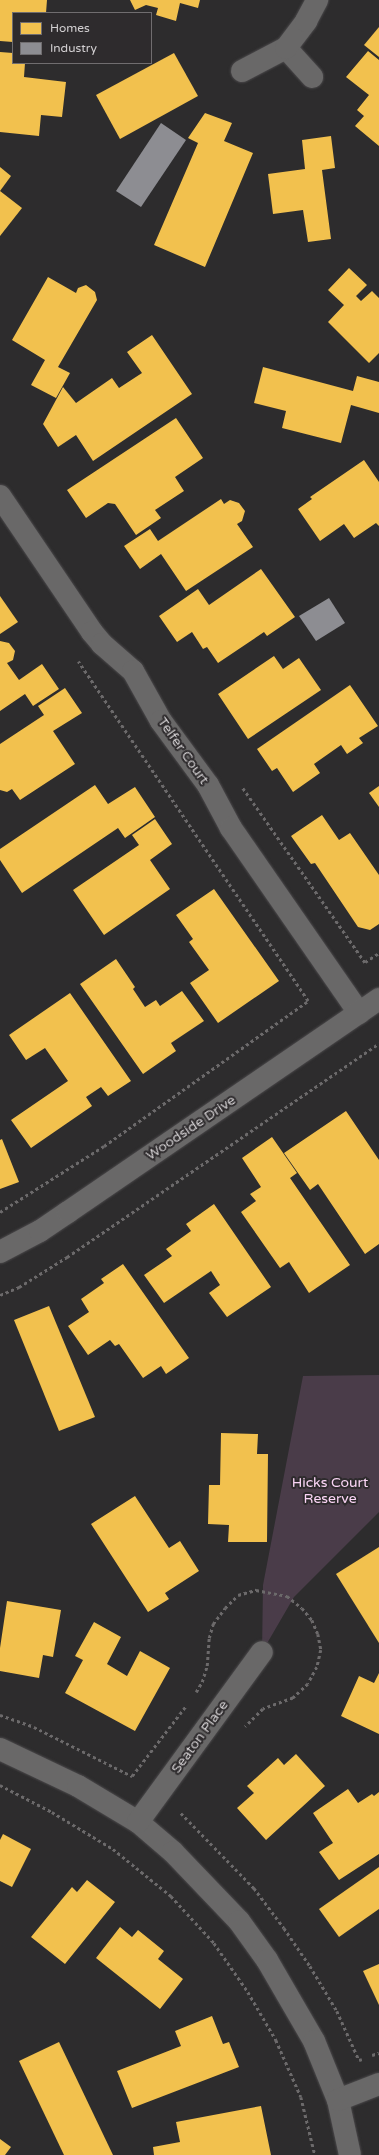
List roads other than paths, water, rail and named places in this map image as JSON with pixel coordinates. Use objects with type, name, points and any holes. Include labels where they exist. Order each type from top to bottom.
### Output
[{"type":"street","points":[[242,71],[286,48],[306,21],[317,0]]},
{"type":"street","points":[[286,48],[312,77]]},
{"type":"street","name":"Telfer Court","points":[[0,496],[92,632],[102,644],[133,671],[161,721],[208,785],[231,828],[359,1013]]},
{"type":"street","name":"Woodside Drive","points":[[0,1252],[40,1231],[379,999]]},
{"type":"street","name":"Seaton Place","points":[[138,1822],[262,1652]]},
{"type":"street","points":[[0,1749],[78,1786],[138,1822],[173,1852],[239,1921],[267,1960],[314,2041],[338,2100],[350,2155]]},
{"type":"street","points":[[338,2100],[379,2084]]},
{"type":"park label","name":"Hicks Court Reserve","points":[[330,1492]]}]
